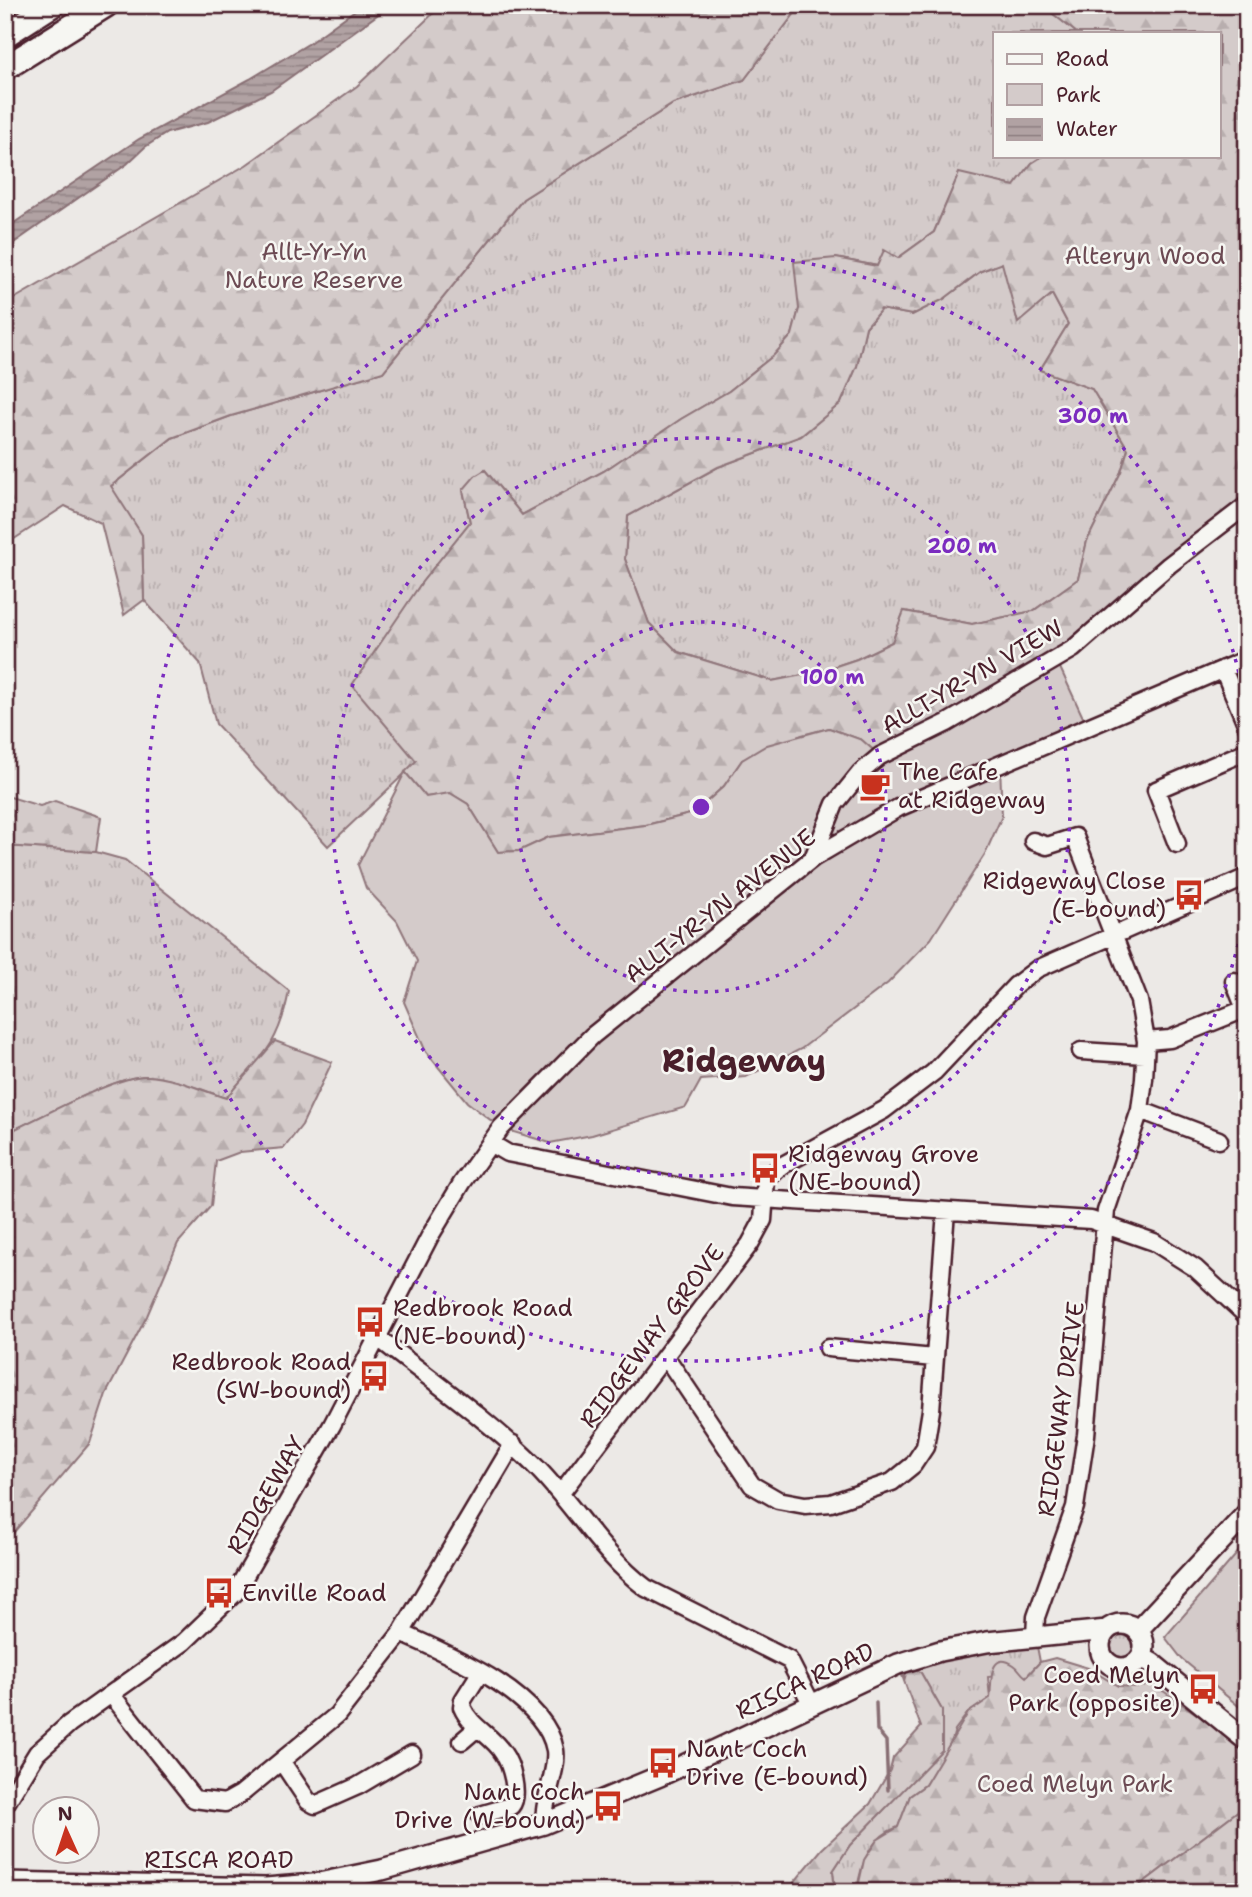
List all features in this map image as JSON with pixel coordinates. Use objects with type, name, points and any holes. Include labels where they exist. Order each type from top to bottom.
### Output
[{"type":"highway","points":[[5,35],[52,5]]},
{"type":"highway","points":[[5,68],[106,5]]},
{"type":"main road","points":[[1138,1630],[1247,1513]]},
{"type":"main road","points":[[1123,1623],[1138,1630],[1144,1641],[1141,1657],[1134,1665],[1120,1668],[1107,1662],[1102,1656],[1100,1641],[1107,1630],[1123,1623]]},
{"type":"main road","name":"RISCA ROAD","points":[[5,1882],[266,1888],[314,1884],[382,1870],[544,1824],[660,1776],[898,1664],[940,1651],[1035,1636],[1107,1630]]},
{"type":"main road","name":"RISCA ROAD","points":[[1059,1635],[1102,1656]]},
{"type":"main road","points":[[1141,1657],[1244,1733]]},
{"type":"street","name":"ALLT-YR-YN VIEW","points":[[813,858],[835,804],[860,773],[880,756],[957,717],[1073,649],[1169,565],[1247,505]]},
{"type":"street","name":"ALLT-YR-YN AVENUE","points":[[490,1143],[532,1094],[592,1036],[813,858],[898,808],[1247,659]]},
{"type":"street","points":[[1223,669],[1247,726]]},
{"type":"street","points":[[1177,844],[1156,790],[1247,751]]},
{"type":"street","name":"RIDGEWAY DRIVE","points":[[1033,841],[1047,846],[1075,837],[1139,1000],[1146,1048],[1140,1110],[1106,1211],[1107,1224],[1086,1435],[1075,1507],[1036,1617],[1035,1636]]},
{"type":"street","name":"RIDGEWAY GROVE","points":[[561,1493],[750,1244],[763,1220],[766,1180],[781,1166],[884,1110],[934,1072],[1016,985],[1037,969],[1247,877]]},
{"type":"street","points":[[1081,1051],[1146,1048],[1245,1009],[1234,981]]},
{"type":"street","points":[[1140,1110],[1219,1140]]},
{"type":"street","points":[[490,1143],[508,1153],[732,1197],[1091,1220],[1154,1242],[1184,1262],[1245,1311]]},
{"type":"street","name":"RIDGEWAY","points":[[5,1805],[37,1753],[69,1724],[184,1642],[235,1592],[332,1425],[430,1236],[490,1143]]},
{"type":"street","points":[[666,1357],[752,1485],[778,1500],[804,1505],[853,1498],[892,1482],[913,1465],[925,1447],[931,1410],[946,1211]]},
{"type":"street","points":[[377,1337],[513,1444],[561,1493],[638,1582],[789,1660],[812,1705]]},
{"type":"street","points":[[828,1348],[934,1358]]},
{"type":"street","points":[[111,1694],[194,1799],[225,1803],[282,1762],[337,1715],[401,1633],[513,1444]]},
{"type":"street","points":[[401,1633],[457,1657],[480,1672],[531,1707],[549,1730],[555,1751],[543,1804],[544,1824]]},
{"type":"street","points":[[480,1672],[463,1700],[462,1707],[476,1729],[502,1751],[515,1793],[510,1806],[480,1815]]},
{"type":"street","points":[[462,1741],[476,1729]]},
{"type":"street","points":[[282,1762],[308,1801],[315,1805],[358,1786],[412,1754]]},
{"type":"green space","name":"Allt-Yr-Yn Nature Reserve","points":[[442,5],[801,5],[744,80],[673,104],[523,199],[383,372],[231,416],[172,438],[111,486],[142,535],[144,600],[124,615],[101,523],[65,506],[5,545],[5,304],[246,165],[357,86]]},
{"type":"green space","points":[[801,5],[1042,5],[1076,32],[993,32],[993,158],[1040,158],[1032,163],[1014,186],[959,174],[934,232],[898,258],[878,266],[836,258],[799,309],[792,335],[774,355],[729,391],[681,419],[604,471],[522,515],[485,470],[463,490],[470,522],[422,582],[394,626],[417,762],[328,846],[216,724],[200,663],[144,600],[142,535],[110,487],[172,438],[231,416],[383,372],[523,199],[673,104],[744,80]]},
{"type":"green space","name":"Alteryn Wood","points":[[1042,5],[1247,5],[1247,505],[1073,649],[880,756],[862,740],[829,728],[802,735],[742,760],[724,786],[694,813],[646,825],[549,837],[519,851],[498,852],[468,804],[450,793],[426,797],[405,772],[416,761],[352,685],[422,582],[470,522],[463,490],[475,476],[485,470],[522,515],[604,471],[681,419],[729,391],[774,355],[792,335],[799,309],[794,262],[836,258],[877,266],[884,250],[898,258],[934,232],[959,173],[1014,186],[1032,163],[1040,158],[1220,158],[1220,32],[1076,32]],"holes":[[[1002,263],[1018,323],[1052,294],[1068,324],[1040,370],[1092,389],[1128,449],[1121,472],[1087,541],[1078,579],[1033,611],[972,624],[904,611],[892,642],[857,659],[818,672],[772,681],[678,652],[649,623],[625,559],[628,516],[718,467],[801,436],[841,403],[857,366],[866,327],[881,309],[912,315],[944,299],[981,271]]]},
{"type":"green space","points":[[1003,263],[1018,322],[1052,294],[1068,324],[1040,370],[1092,389],[1128,449],[1121,472],[1087,541],[1078,579],[1033,611],[972,624],[904,611],[892,642],[857,659],[818,672],[772,681],[678,652],[649,623],[625,559],[628,516],[718,467],[801,436],[841,403],[857,366],[866,327],[881,309],[912,315],[944,299],[981,271]]},
{"type":"green space","points":[[1056,659],[1087,726],[1000,764],[1002,816],[985,854],[931,939],[888,983],[801,1049],[746,1077],[701,1080],[686,1107],[592,1135],[550,1143],[501,1128],[467,1102],[426,1052],[404,1002],[417,961],[397,921],[366,888],[358,865],[405,772],[426,797],[450,793],[468,804],[498,852],[519,851],[549,837],[646,825],[694,813],[724,786],[742,760],[767,745],[829,728],[862,740],[880,756]]},
{"type":"green space","points":[[5,790],[10,797],[40,806],[55,801],[101,817],[96,852],[5,846]]},
{"type":"green space","points":[[5,846],[96,852],[125,860],[289,991],[280,1025],[267,1050],[226,1098],[167,1079],[147,1076],[134,1078],[97,1090],[5,1134]]},
{"type":"green space","points":[[275,1041],[332,1062],[302,1125],[284,1148],[240,1152],[216,1161],[211,1206],[178,1243],[147,1316],[106,1394],[90,1443],[9,1538],[5,1537],[5,1134],[76,1099],[133,1078],[147,1076],[167,1079],[226,1098]]},
{"type":"green space","points":[[1247,1542],[1247,1701],[1241,1708],[1182,1659],[1165,1637]]},
{"type":"green space","points":[[1122,1629],[1133,1634],[1138,1645],[1133,1656],[1122,1661],[1111,1656],[1106,1645],[1111,1634]]},
{"type":"green space","points":[[1035,1636],[1040,1662],[1026,1677],[1020,1673],[988,1677],[990,1698],[967,1714],[955,1730],[951,1744],[925,1785],[910,1796],[898,1827],[880,1838],[868,1853],[857,1892],[844,1892],[834,1882],[833,1871],[850,1845],[941,1750],[942,1710],[921,1673],[904,1674],[904,1681],[898,1664]]},
{"type":"green space","name":"Coed Melyn Park","points":[[1055,1658],[1088,1668],[1118,1686],[1153,1684],[1220,1730],[1247,1741],[1247,1804],[1131,1892],[857,1892],[864,1860],[877,1840],[898,1827],[910,1796],[925,1785],[968,1713],[990,1698],[995,1665],[1005,1661],[1016,1666],[1026,1677],[1040,1662]]},
{"type":"green space","points":[[916,1669],[942,1710],[942,1750],[850,1845],[833,1871],[834,1882],[844,1892],[786,1892],[822,1849],[870,1804],[890,1770],[893,1758],[921,1727],[904,1681],[907,1670]]},
{"type":"green space","points":[[1247,1804],[1247,1892],[1131,1892]]},
{"type":"water","points":[[362,5],[391,5],[271,91],[208,122],[167,133],[5,249],[5,229],[139,139],[250,79],[308,44]]},
{"type":"waterway","points":[[876,1703],[877,1730],[886,1741],[888,1790]]},
{"type":"place","name":"The Cafe at Ridgeway","points":[[875,786]]},
{"type":"place","name":"Ridgeway Close (E-bound)","points":[[1189,895]]},
{"type":"place","name":"Ridgeway Grove (NE-bound)","points":[[765,1168]]},
{"type":"place","name":"Redbrook Road (NE-bound)","points":[[370,1322]]},
{"type":"place","name":"Redbrook Road (SW-bound)","points":[[374,1376]]},
{"type":"place","name":"Enville Road","points":[[219,1593]]},
{"type":"place","name":"Coed Melyn Park (opposite)","points":[[1203,1689]]},
{"type":"place","name":"Nant Coch Drive (E-bound)","points":[[663,1763]]},
{"type":"place","name":"Nant Coch Drive (W-bound)","points":[[608,1806]]},
{"type":"district","name":"Ridgeway","points":[[744,1060]]}]
